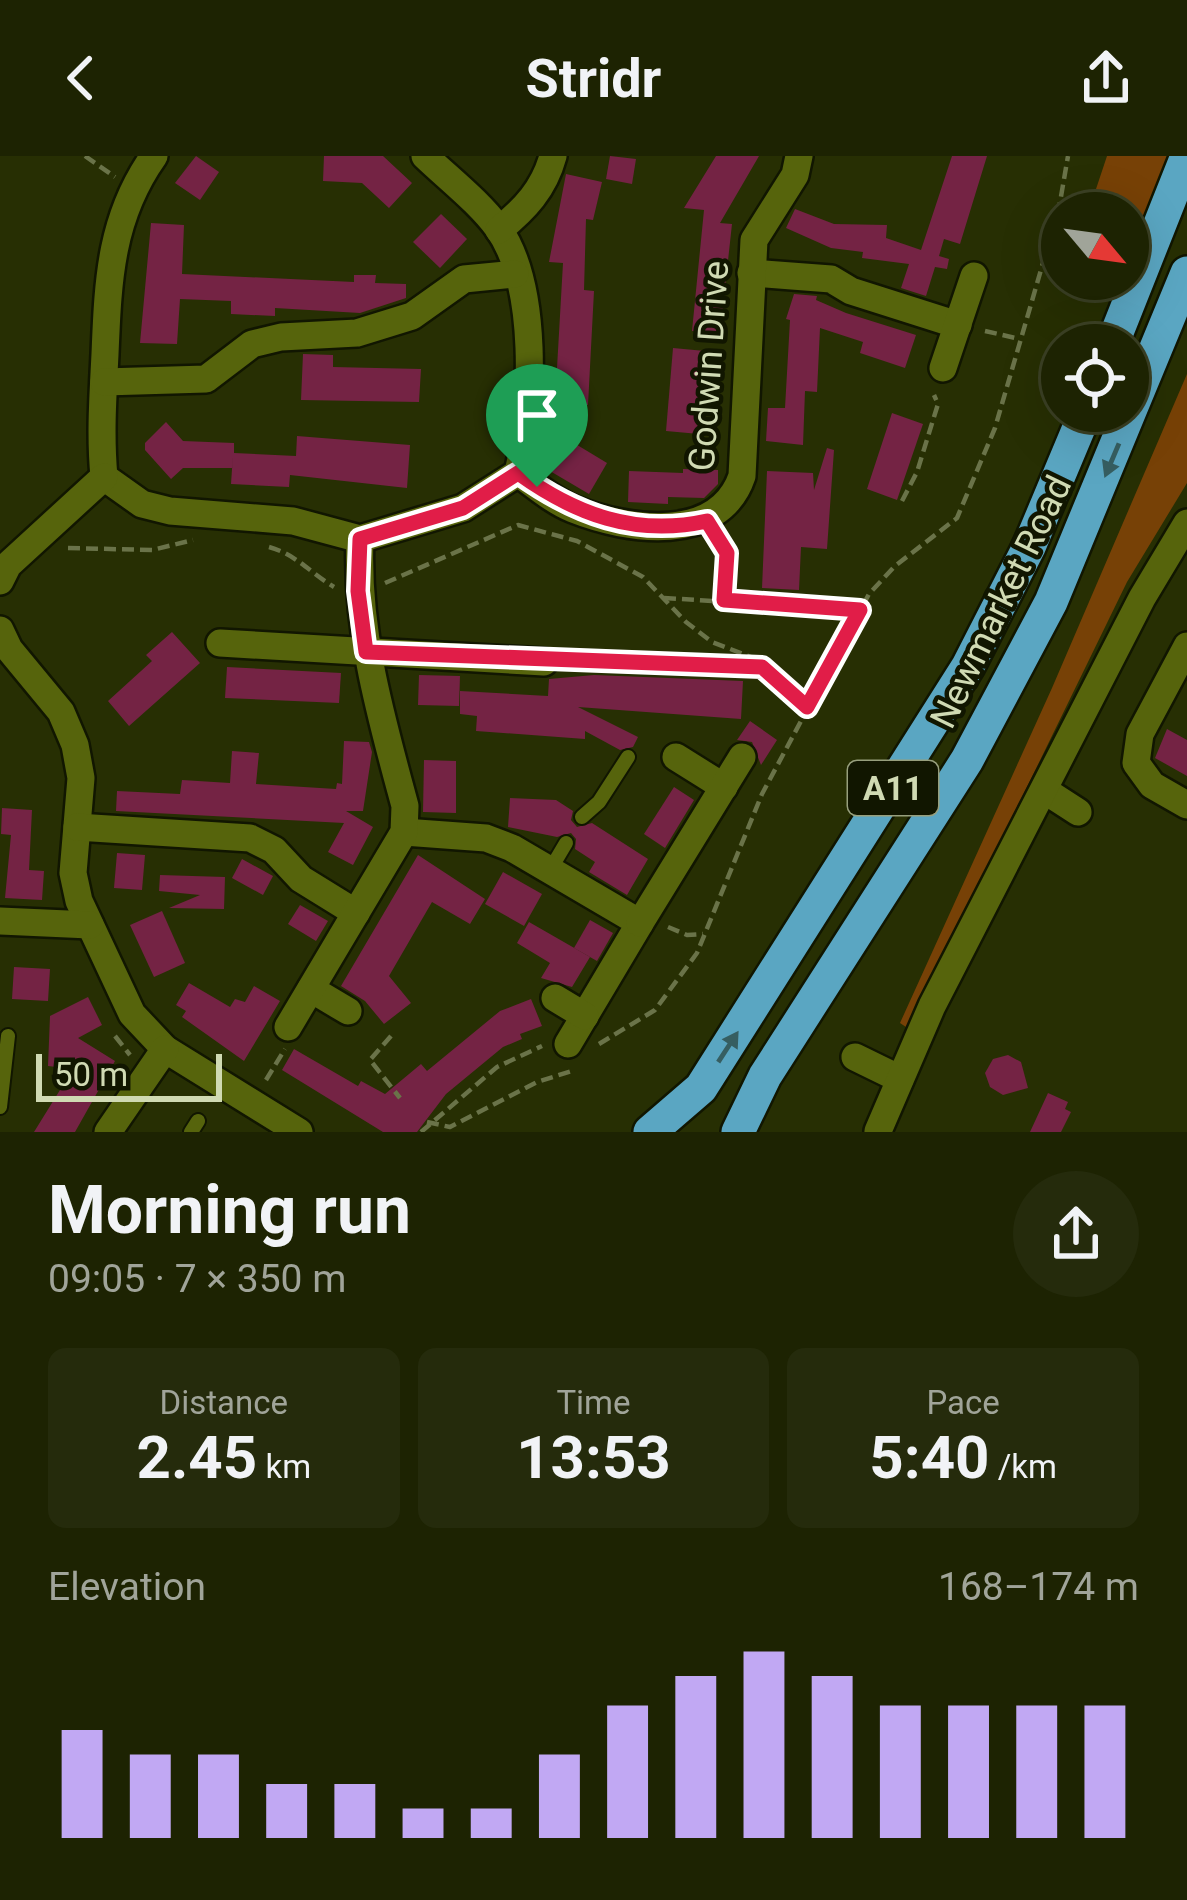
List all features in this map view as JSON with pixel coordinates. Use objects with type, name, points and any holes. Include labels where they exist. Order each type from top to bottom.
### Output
[{"type":"highway","points":[[1120,324],[1186,156]]},
{"type":"highway","name":"Newmarket Road","points":[[738,1132],[765,1076],[967,760],[1041,622],[1187,273]]},
{"type":"highway","name":"Newmarket Road","points":[[650,1132],[701,1088],[968,666],[1029,547],[1077,432]]},
{"type":"street","points":[[154,156],[133,186],[109,262],[98,417],[104,477],[142,504],[170,511],[293,521],[360,539],[463,508],[518,473],[525,444],[531,332],[500,230],[425,156]]},
{"type":"street","points":[[500,230],[535,195],[547,178],[553,156]]},
{"type":"street","name":"Godwin Drive","points":[[518,473],[568,507],[606,520],[688,525],[707,521],[734,498],[742,476],[754,240],[795,175],[799,156]]},
{"type":"street","points":[[752,272],[831,279],[850,291],[958,325]]},
{"type":"street","points":[[104,382],[206,379],[252,344],[281,337],[357,333],[412,316],[464,280],[515,274]]},
{"type":"street","points":[[938,382],[974,276]]},
{"type":"street","points":[[0,581],[8,565],[104,477]]},
{"type":"street","points":[[878,1131],[932,1006],[1142,598],[1187,523]]},
{"type":"street","points":[[288,1027],[404,832],[404,806],[366,652],[358,591],[360,539]]},
{"type":"street","points":[[0,630],[9,650],[62,712],[75,745],[81,778],[74,874],[90,925],[132,1014],[165,1049],[299,1132]]},
{"type":"street","points":[[220,644],[544,662]]},
{"type":"street","points":[[1187,646],[1141,734],[1136,763],[1152,785],[1187,805]]},
{"type":"street","points":[[676,757],[724,787]]},
{"type":"street","points":[[573,1052],[585,1016],[648,921],[742,757]]},
{"type":"street","points":[[1044,790],[1078,812]]},
{"type":"street","points":[[77,827],[250,838],[274,850],[301,879],[356,913]]},
{"type":"street","points":[[404,832],[486,838],[648,921]]},
{"type":"street","points":[[0,921],[90,925]]},
{"type":"street","points":[[311,988],[348,1011]]},
{"type":"street","points":[[555,998],[585,1016]]},
{"type":"street","points":[[108,1132],[165,1049]]},
{"type":"street","points":[[855,1058],[900,1078]]},
{"type":"lane","points":[[582,817],[599,802],[628,758]]},
{"type":"lane","points":[[550,870],[566,843]]},
{"type":"lane","points":[[0,1107],[8,1036]]},
{"type":"path","points":[[85,156],[133,186]]},
{"type":"path","points":[[421,1132],[427,1122],[497,1067],[573,1052],[655,1010],[697,953],[762,794],[860,610],[896,566],[957,518],[994,428],[1058,208],[1068,156]]},
{"type":"path","points":[[958,325],[1020,339]]},
{"type":"path","points":[[902,501],[917,472],[938,404],[938,382]]},
{"type":"path","points":[[707,521],[727,553],[724,600]]},
{"type":"path","points":[[807,707],[762,667],[712,642],[664,598],[860,610]]},
{"type":"path","points":[[544,662],[547,657],[762,667]]},
{"type":"path","points":[[648,921],[687,934],[704,934]]},
{"type":"path","points":[[253,1103],[293,1036],[288,1027]]},
{"type":"path","points":[[391,1036],[370,1060],[400,1098]]},
{"type":"path","points":[[427,1122],[450,1127],[537,1082],[573,1052]]},
{"type":"shaded area","points":[[1107,156],[1168,156],[1149,208],[1149,192],[1095,192]]},
{"type":"shaded area","points":[[1187,374],[1187,483],[1127,582],[909,1029],[900,1023]]},
{"type":"building","points":[[196,156],[219,172],[200,200],[175,183]]},
{"type":"building","points":[[324,156],[383,156],[412,183],[389,208],[362,183],[323,181]]},
{"type":"building","points":[[610,156],[636,159],[632,184],[606,179]]},
{"type":"building","points":[[716,156],[759,156],[720,223],[732,224],[720,334],[692,331],[704,210],[684,208]]},
{"type":"building","points":[[952,156],[987,156],[960,244],[944,239],[939,256],[949,259],[947,269],[935,267],[926,296],[901,288],[909,264],[862,258],[863,252],[831,248],[786,228],[795,209],[834,224],[887,225],[886,238],[921,250]]},
{"type":"building","points":[[566,174],[602,182],[593,220],[586,219],[584,290],[594,291],[588,405],[555,403],[563,263],[549,262]]},
{"type":"building","points":[[441,214],[467,239],[440,268],[413,242]]},
{"type":"building","points":[[151,223],[184,225],[182,274],[354,282],[354,275],[376,275],[375,283],[406,284],[406,298],[360,313],[275,308],[275,316],[231,314],[231,301],[180,299],[177,344],[140,343]]},
{"type":"building","points":[[794,294],[817,296],[816,300],[846,313],[916,335],[905,368],[860,353],[863,342],[820,328],[817,392],[805,391],[803,445],[766,441],[768,408],[785,408],[790,320],[786,319]]},
{"type":"building","points":[[673,348],[705,351],[699,434],[666,431]]},
{"type":"building","points":[[303,354],[333,355],[333,367],[421,369],[419,402],[301,400]]},
{"type":"building","points":[[892,413],[923,424],[897,500],[867,489]]},
{"type":"building","points":[[166,422],[183,441],[234,443],[234,453],[296,456],[297,436],[410,445],[407,488],[290,475],[289,487],[231,484],[233,454],[232,468],[183,468],[171,479],[145,450],[145,443]]},
{"type":"building","points":[[569,440],[607,463],[589,494],[550,471]]},
{"type":"building","points":[[827,448],[834,450],[827,549],[801,547],[799,590],[762,588],[767,471],[813,473],[814,490]]},
{"type":"building","points":[[683,469],[718,470],[718,484],[704,498],[668,497],[668,504],[628,502],[629,471],[683,473]]},
{"type":"building","points":[[172,632],[200,663],[129,726],[108,701],[152,661],[146,655]]},
{"type":"building","points":[[227,667],[341,673],[339,703],[225,698]]},
{"type":"building","points":[[419,675],[460,676],[459,706],[418,705]]},
{"type":"building","points":[[594,675],[743,681],[741,719],[578,707],[638,737],[633,747],[620,750],[585,731],[585,739],[476,731],[477,716],[460,714],[460,691],[548,696],[549,679]]},
{"type":"building","points":[[750,721],[777,740],[761,765],[752,742],[737,740]]},
{"type":"building","points":[[1167,729],[1187,740],[1187,776],[1155,758]]},
{"type":"building","points":[[344,741],[369,742],[372,752],[363,811],[346,811],[373,827],[353,865],[328,852],[344,823],[116,811],[117,791],[180,794],[182,780],[230,783],[232,751],[259,753],[256,784],[336,789],[337,783],[342,784]]},
{"type":"building","points":[[424,760],[456,761],[456,813],[423,812]]},
{"type":"building","points":[[674,787],[694,800],[665,848],[644,834]]},
{"type":"building","points":[[510,798],[556,800],[573,811],[571,820],[577,827],[592,823],[648,859],[627,895],[589,872],[595,862],[575,849],[571,833],[557,837],[508,827]]},
{"type":"building","points":[[2,808],[32,810],[29,870],[44,871],[42,900],[5,898],[11,835],[1,834]]},
{"type":"building","points":[[117,853],[145,855],[142,890],[114,888]]},
{"type":"building","points":[[418,855],[485,899],[470,924],[432,902],[389,976],[411,1003],[384,1024],[365,1001],[341,986]]},
{"type":"building","points":[[242,859],[273,876],[263,895],[232,878]]},
{"type":"building","points":[[503,872],[542,894],[524,926],[485,904]]},
{"type":"building","points":[[160,875],[225,877],[224,909],[169,908],[200,895],[159,891]]},
{"type":"building","points":[[300,905],[328,921],[316,941],[288,924]]},
{"type":"building","points":[[162,911],[185,963],[154,977],[130,925]]},
{"type":"building","points":[[590,920],[613,933],[597,961],[574,948]]},
{"type":"building","points":[[529,922],[590,957],[572,987],[541,978],[550,963],[517,943]]},
{"type":"building","points":[[14,967],[50,969],[48,1001],[12,999]]},
{"type":"building","points":[[189,983],[230,1007],[235,999],[245,1002],[254,986],[280,1001],[244,1061],[182,1017],[186,1011],[176,1005]]},
{"type":"building","points":[[88,997],[102,1025],[78,1038],[115,1061],[75,1132],[34,1132],[73,1069],[48,1066],[50,1016]]},
{"type":"building","points":[[531,999],[542,1026],[520,1034],[522,1039],[503,1047],[446,1094],[417,1132],[383,1132],[282,1070],[294,1049],[358,1086],[361,1081],[385,1094],[421,1064],[427,1071],[500,1011]]},
{"type":"building","points":[[1008,1055],[1021,1062],[1028,1088],[1003,1095],[990,1087],[985,1073],[993,1059]]},
{"type":"building","points":[[1048,1093],[1068,1102],[1065,1109],[1071,1112],[1061,1132],[1030,1132]]},
{"type":"route","points":[[518,473],[537,487],[568,507],[606,520],[688,525],[707,521],[727,553],[724,600],[860,610],[807,707],[789,696],[762,667],[366,652],[358,591],[360,539],[463,508],[518,473]]}]
